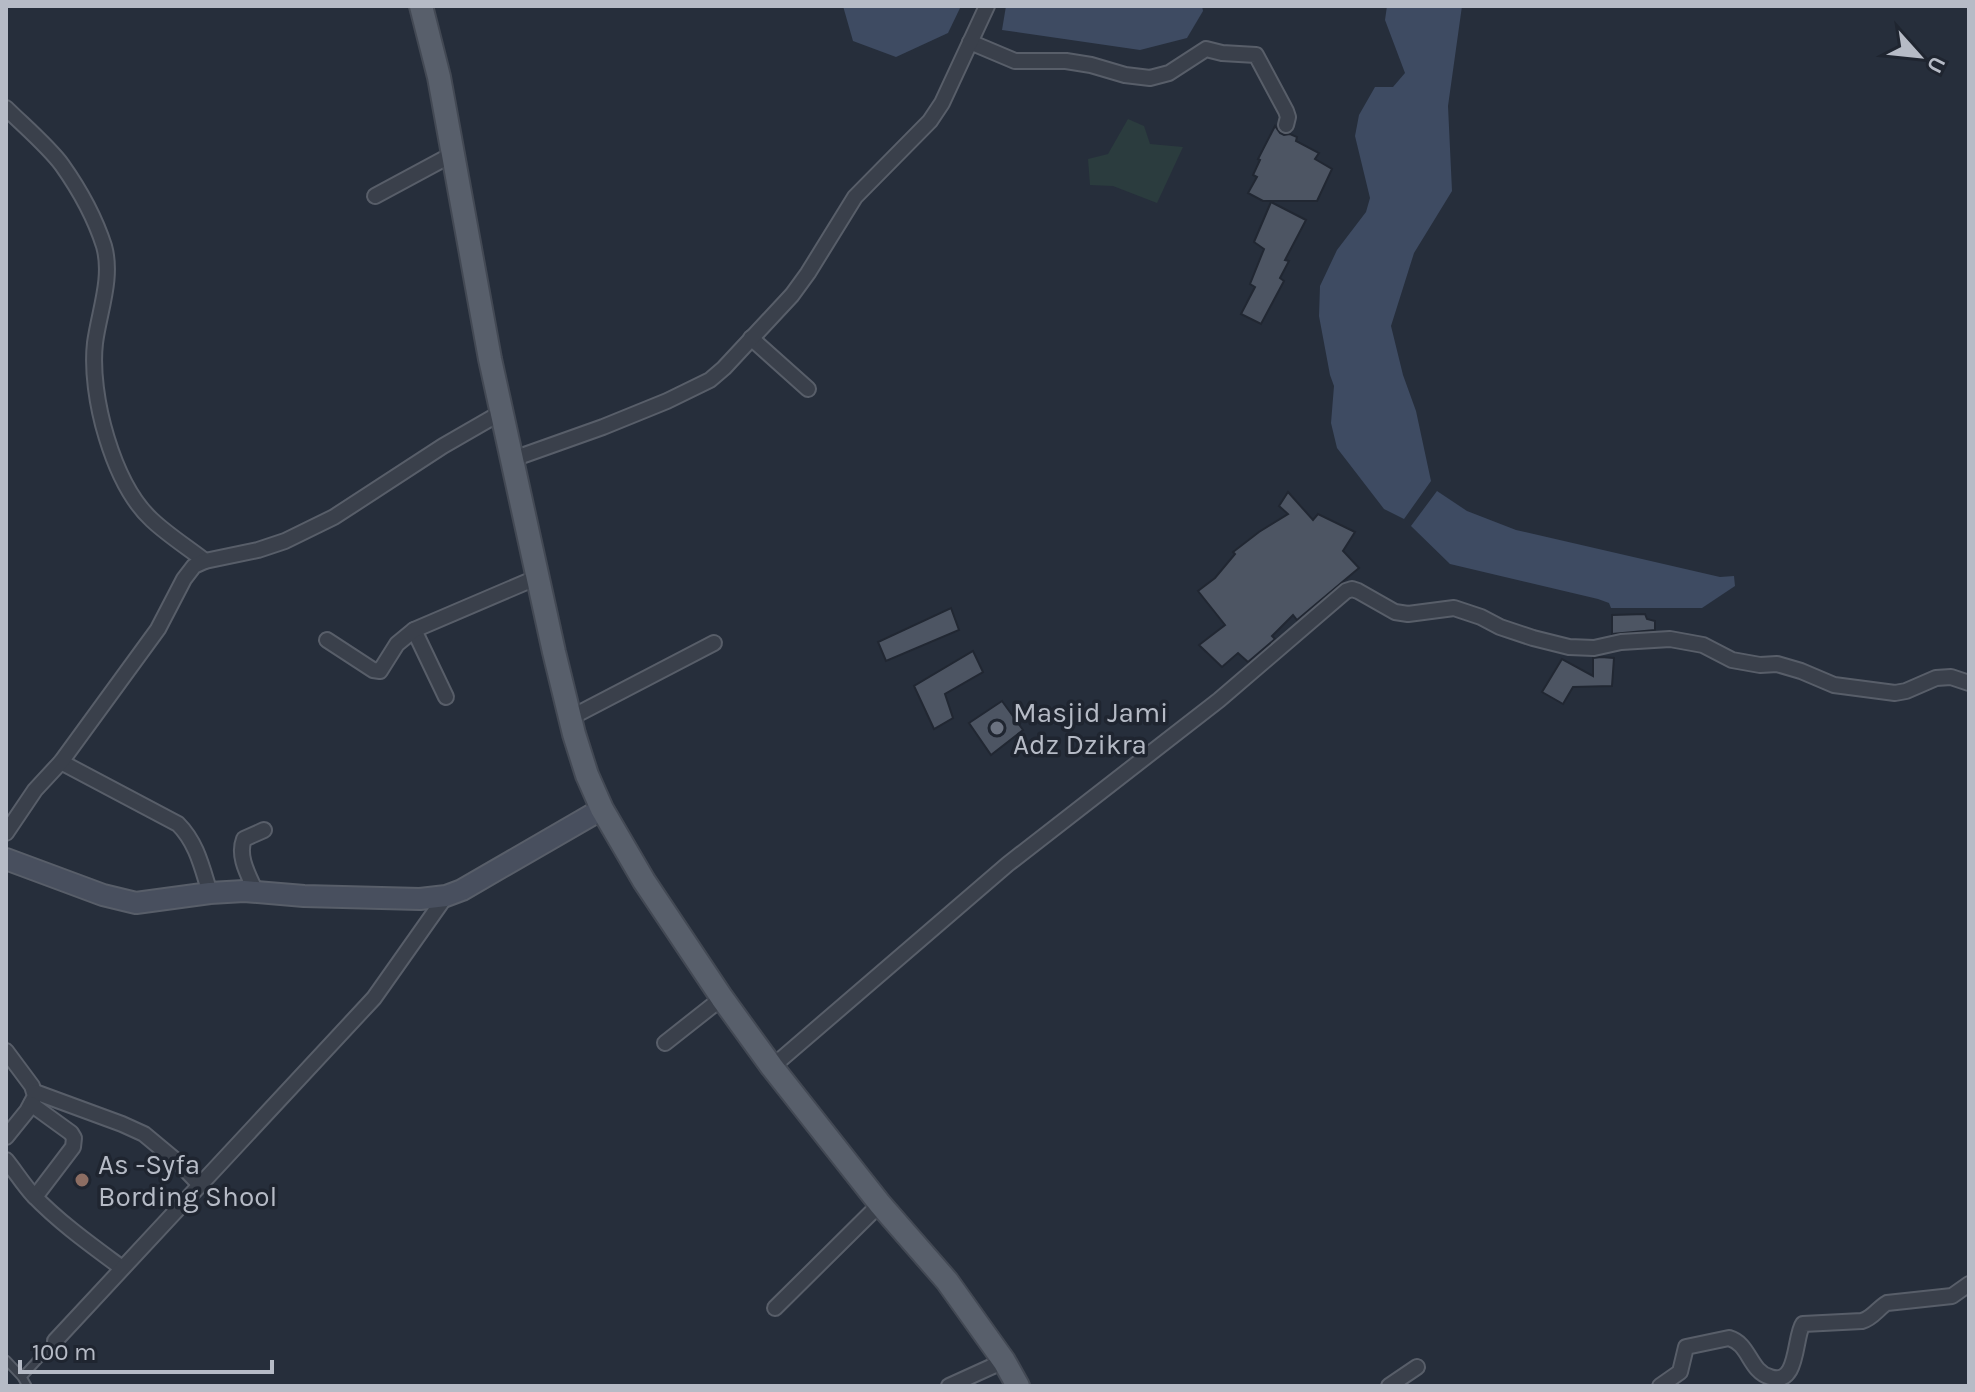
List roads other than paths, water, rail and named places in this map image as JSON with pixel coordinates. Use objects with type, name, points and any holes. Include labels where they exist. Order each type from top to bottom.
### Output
[{"type":"main road","points":[[421,6],[439,77],[502,412],[570,718],[587,775],[602,809],[644,881],[722,998],[880,1204],[947,1281],[1004,1361],[1018,1386]]},
{"type":"street","points":[[513,459],[616,422],[710,380],[724,368],[792,295],[855,197],[930,121],[942,103],[987,6]]},
{"type":"street","points":[[974,36],[1015,61],[1066,61],[1150,78],[1169,73],[1206,49],[1256,55],[1286,111],[1286,125]]},
{"type":"street","points":[[6,108],[61,163],[89,211],[105,249],[104,301],[95,342],[94,369],[104,428],[117,469],[128,491],[150,519],[205,561]]},
{"type":"street","points":[[375,196],[453,154]]},
{"type":"street","points":[[751,338],[808,389]]},
{"type":"street","points":[[6,833],[35,790],[61,762],[158,629],[190,569],[205,561],[285,541],[322,523],[502,412]]},
{"type":"street","points":[[327,640],[373,670],[380,671],[397,644],[414,630],[538,577]]},
{"type":"street","points":[[772,1067],[1008,864],[1219,700],[1352,589],[1395,612],[1408,614],[1454,608],[1500,627],[1569,647],[1594,648],[1621,642],[1670,639],[1703,645],[1732,660],[1760,665],[1777,664],[1834,685],[1895,693],[1936,678],[1951,677],[1969,683]]},
{"type":"street","points":[[414,630],[446,697]]},
{"type":"street","points":[[570,718],[714,643]]},
{"type":"street","points":[[61,762],[178,824],[194,845],[210,893]]},
{"type":"street","points":[[6,859],[122,901],[136,903],[244,891],[420,899],[446,896],[462,890],[602,809]]},
{"type":"street","points":[[256,892],[246,871],[241,847],[244,839],[264,830]]},
{"type":"street","points":[[55,1341],[374,998],[446,896]]},
{"type":"street","points":[[665,1043],[722,998]]},
{"type":"street","points":[[6,1051],[33,1098],[74,1138],[73,1147],[35,1197]]},
{"type":"street","points":[[33,1098],[122,1124],[144,1134],[200,1185]]},
{"type":"street","points":[[6,1137],[33,1098]]},
{"type":"street","points":[[6,1160],[35,1197],[69,1228],[122,1268]]},
{"type":"street","points":[[775,1308],[880,1204]]},
{"type":"street","points":[[1660,1386],[1680,1372],[1684,1351],[1690,1345],[1729,1338],[1743,1346],[1762,1373],[1774,1379],[1781,1378],[1795,1359],[1799,1328],[1803,1324],[1868,1320],[1887,1303],[1952,1296],[1969,1284]]},
{"type":"street","points":[[949,1386],[1004,1361]]},
{"type":"street","points":[[1389,1386],[1417,1367]]},
{"type":"lane","points":[[22,1377],[55,1341]]},
{"type":"lane","points":[[6,1360],[27,1386]]},
{"type":"water","points":[[843,6],[961,6],[948,33],[896,57],[853,41]]},
{"type":"water","points":[[1006,6],[1202,6],[1203,11],[1187,38],[1140,50],[1002,30]]},
{"type":"water","points":[[1387,6],[1462,6],[1448,106],[1452,191],[1414,253],[1391,326],[1416,411],[1431,481],[1404,519],[1384,509],[1337,448],[1331,423],[1334,386],[1319,316],[1320,286],[1337,250],[1366,212],[1370,198],[1355,136],[1359,115],[1375,87],[1393,87],[1405,73],[1385,20]]},
{"type":"water","points":[[1437,491],[1467,511],[1516,530],[1720,577],[1734,576],[1735,586],[1702,608],[1611,608],[1609,603],[1598,599],[1450,564],[1411,526]]},
{"type":"place","name":"Masjid Jami Adz Dzikra","points":[[997,728]]},
{"type":"place","name":"As -Syfa Bording Shool","points":[[82,1180]]}]
